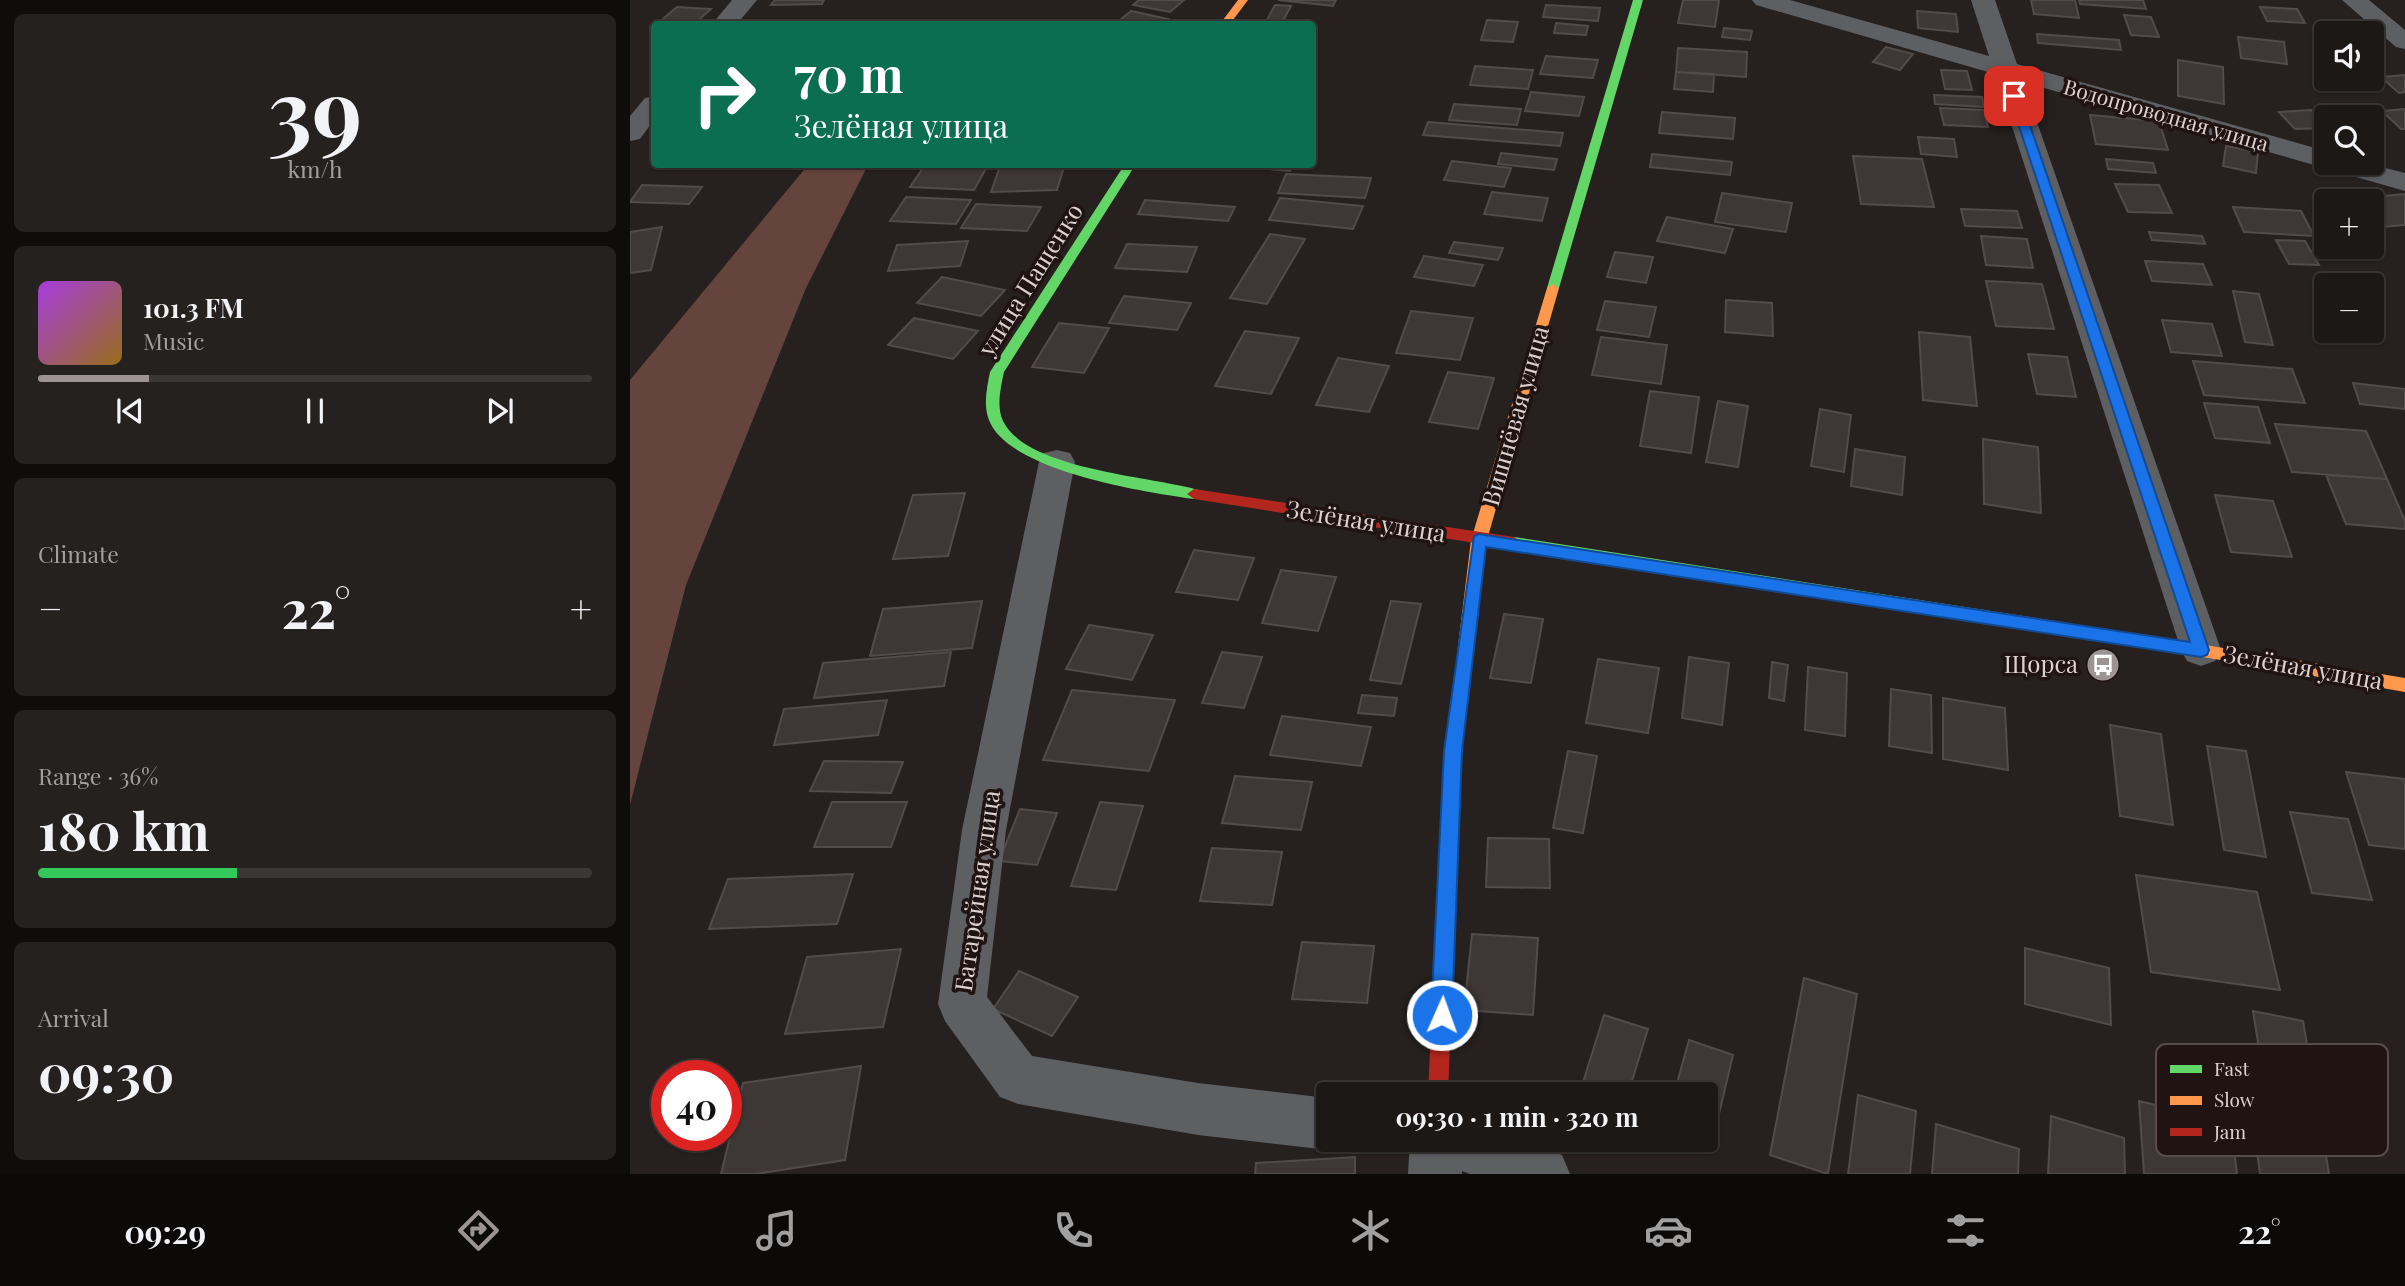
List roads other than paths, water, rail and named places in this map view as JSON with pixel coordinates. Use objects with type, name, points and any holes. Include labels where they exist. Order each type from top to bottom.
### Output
[{"type":"street","points":[[727,21],[745,0]]},
{"type":"street","points":[[1227,21],[1243,0]]},
{"type":"street","name":"Вишнёвая улица","points":[[1439,1082],[1453,751],[1479,540],[1638,0]]},
{"type":"street","name":"Водопроводная улица","points":[[1764,0],[2314,157]]},
{"type":"street","name":"Зелёная улица","points":[[1983,0],[2201,650]]},
{"type":"street","points":[[2354,0],[2405,41]]},
{"type":"street","points":[[630,133],[651,108]]},
{"type":"street","name":"улица Пащенко","points":[[999,427],[992,401],[998,372],[1128,168]]},
{"type":"street","points":[[2379,175],[2405,182]]},
{"type":"street","name":"Зелёная улица","points":[[999,427],[1024,446],[1057,462],[1119,482],[2201,650],[2405,685]]},
{"type":"street","name":"Батарейная улица","points":[[1057,462],[984,830],[962,1004],[1018,1079],[1198,1109],[1316,1123]]},
{"type":"street","points":[[1435,1174],[1436,1152]]},
{"type":"street","points":[[1481,1152],[1543,1174]]},
{"type":"place","name":"Щорса","points":[[2103,665]]}]
